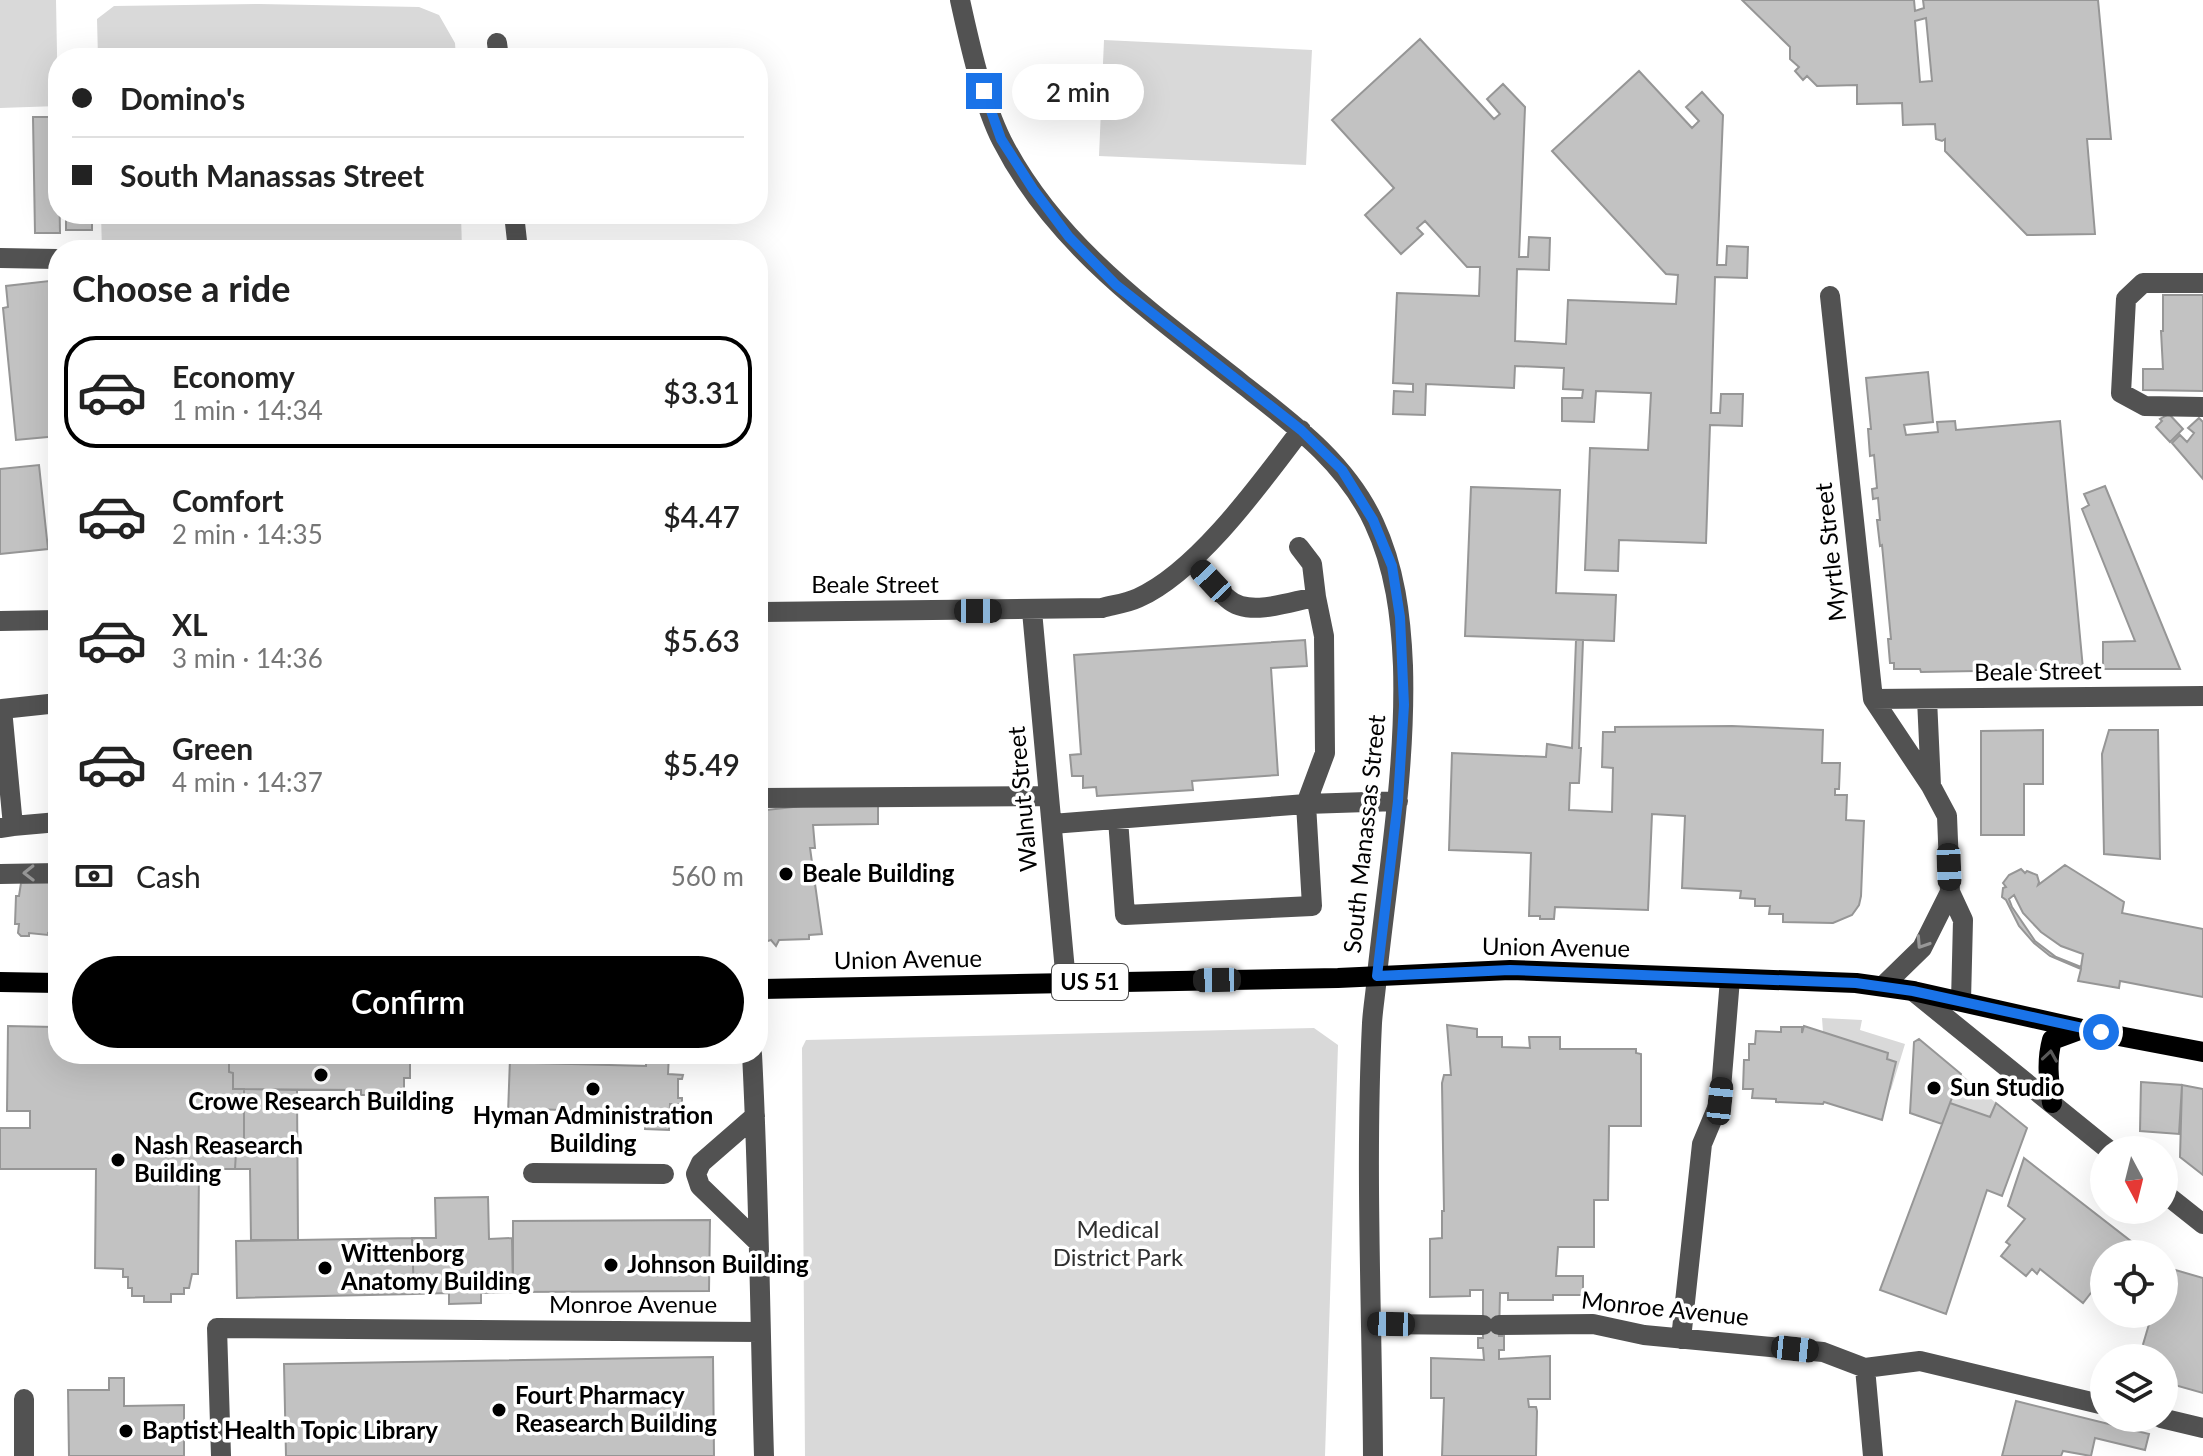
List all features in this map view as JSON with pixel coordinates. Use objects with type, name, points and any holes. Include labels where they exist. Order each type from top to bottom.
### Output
[{"type":"main road","name":"Union Avenue","points":[[768,989],[1377,976],[1510,970],[1730,979],[1883,986],[2203,1052]]},
{"type":"main road","points":[[0,982],[48,983]]},
{"type":"main road","points":[[2052,1103],[2048,1073],[2052,1040],[2082,1029]]},
{"type":"street","name":"South Manassas Street","points":[[960,0],[984,91],[1001,139],[1069,237],[1116,285],[1301,430],[1342,470],[1373,520],[1392,566],[1400,617],[1404,705],[1398,801],[1372,1019],[1373,1456]]},
{"type":"street","points":[[0,258],[48,259]]},
{"type":"street","points":[[2203,283],[2143,283],[2126,299],[2121,393],[2145,406],[2203,407]]},
{"type":"street","name":"Myrtle Street","points":[[1830,296],[1873,699],[1931,786],[1947,816],[1950,892],[1963,920],[1961,1001]]},
{"type":"street","name":"Beale Street","points":[[768,612],[1032,611],[1102,608],[1137,598],[1186,568],[1301,430]]},
{"type":"street","points":[[1118,819],[1125,915],[1312,906],[1306,804],[1325,753],[1324,636],[1312,564],[1299,547]]},
{"type":"street","points":[[1192,561],[1229,601],[1244,607],[1316,597]]},
{"type":"street","name":"Walnut Street","points":[[1032,611],[1066,982]]},
{"type":"street","points":[[0,621],[48,620]]},
{"type":"street","name":"Beale Street","points":[[1873,699],[2203,696]]},
{"type":"street","name":"Myrtle Street","points":[[1927,699],[1931,786]]},
{"type":"street","points":[[48,704],[2,709],[6,827],[48,823]]},
{"type":"street","points":[[768,798],[1049,796]]},
{"type":"street","points":[[1052,824],[1306,804],[1398,801]]},
{"type":"street","points":[[0,874],[48,873]]},
{"type":"street","name":"Myrtle Street","points":[[1883,986],[1922,948],[1950,892]]},
{"type":"street","points":[[1681,1339],[1702,1144],[1720,1101],[1730,979]]},
{"type":"street","points":[[1913,991],[2092,1136]]},
{"type":"street","points":[[752,1064],[764,1456]]},
{"type":"street","points":[[755,1116],[701,1163],[696,1174],[700,1186],[757,1241]]},
{"type":"street","points":[[533,1173],[696,1174]]},
{"type":"street","points":[[2178,1204],[2203,1224]]},
{"type":"street","name":"Monroe Avenue","points":[[1372,1324],[1593,1324],[1644,1335],[1823,1352],[1865,1368],[1920,1361],[2090,1402]]},
{"type":"street","name":"Monroe Avenue","points":[[221,1456],[217,1328],[760,1332]]},
{"type":"street","points":[[1865,1368],[1873,1456]]},
{"type":"street","points":[[24,1399],[24,1456]]},
{"type":"street","points":[[2178,1422],[2203,1428]]},
{"type":"green space","points":[[0,0],[56,0],[57,48],[48,48],[48,106],[0,108]]},
{"type":"green space","points":[[259,4],[419,7],[439,15],[455,48],[98,48],[97,19],[114,6]]},
{"type":"green space","points":[[1104,40],[1312,50],[1306,165],[1099,156]]},
{"type":"green space","points":[[101,224],[461,224],[462,240],[102,240]]},
{"type":"green space","points":[[1822,1018],[1862,1020],[1860,1030],[1905,1044],[1891,1090],[1888,1089],[1888,1053],[1823,1032]]},
{"type":"green space","name":"Medical District Park","points":[[1314,1028],[1338,1045],[1325,1456],[805,1456],[802,1048],[806,1040]]},
{"type":"green space","points":[[1961,1074],[1996,1103],[1990,1117],[1950,1103]]},
{"type":"building","points":[[1742,0],[1914,0],[1915,11],[1924,8],[1923,0],[2098,0],[2111,139],[2087,139],[2095,234],[2027,235],[1945,151],[1945,139],[1936,139],[1935,124],[1903,125],[1902,103],[1857,104],[1857,85],[1817,86],[1807,76],[1803,80],[1795,71],[1799,67],[1790,59],[1790,47]],"holes":[[[1926,18],[1932,81],[1920,82],[1915,21]]]},
{"type":"building","points":[[1420,39],[1494,119],[1500,114],[1487,99],[1503,84],[1525,107],[1519,257],[1528,257],[1529,237],[1550,238],[1549,270],[1517,269],[1515,341],[1566,344],[1568,300],[1676,304],[1678,275],[1666,274],[1552,151],[1639,71],[1692,128],[1699,121],[1686,107],[1702,92],[1723,115],[1717,265],[1726,265],[1727,246],[1748,247],[1747,278],[1715,277],[1711,413],[1720,413],[1721,394],[1743,394],[1742,426],[1710,425],[1706,543],[1619,540],[1618,571],[1585,570],[1590,448],[1648,450],[1651,393],[1596,391],[1594,422],[1562,421],[1562,398],[1582,398],[1583,390],[1563,389],[1564,368],[1515,366],[1514,388],[1426,384],[1425,415],[1393,414],[1394,391],[1413,392],[1413,384],[1393,383],[1397,293],[1479,296],[1480,267],[1467,267],[1425,221],[1417,228],[1423,234],[1401,254],[1365,215],[1394,188],[1332,120]]},
{"type":"building","points":[[33,117],[48,117],[48,224],[60,224],[60,233],[35,233]]},
{"type":"building","points":[[66,224],[92,224],[92,230],[66,230]]},
{"type":"building","points":[[48,281],[48,437],[16,440],[3,308],[8,307],[6,286]]},
{"type":"building","points":[[2163,295],[2203,295],[2203,391],[2143,390],[2143,369],[2163,369]]},
{"type":"building","points":[[1928,372],[1933,422],[1904,425],[1906,435],[1938,432],[1937,422],[1955,421],[1956,430],[2060,421],[2083,669],[1921,672],[1920,669],[1894,669],[1894,663],[1890,663],[1888,639],[1891,639],[1877,520],[1880,520],[1878,498],[1873,499],[1872,489],[1877,488],[1874,455],[1870,456],[1866,378]]},
{"type":"building","points":[[2169,414],[2183,429],[2170,442],[2156,427],[2162,421],[2160,419]]},
{"type":"building","points":[[2199,418],[2203,422],[2203,479],[2172,443],[2180,435],[2187,442],[2194,433],[2188,428]]},
{"type":"building","points":[[39,465],[48,549],[0,554],[0,469]]},
{"type":"building","points":[[2105,486],[2180,669],[2103,669],[2103,642],[2135,641],[2082,509],[2089,505],[2084,494]]},
{"type":"building","points":[[1471,487],[1560,490],[1556,593],[1616,595],[1614,641],[1465,636]]},
{"type":"building","points":[[1305,640],[1307,666],[1271,668],[1278,775],[1192,781],[1193,790],[1097,796],[1096,787],[1083,788],[1083,776],[1072,776],[1070,755],[1081,754],[1074,655]]},
{"type":"building","points":[[1576,640],[1583,640],[1581,748],[1579,783],[1570,783],[1569,810],[1612,812],[1613,768],[1602,767],[1603,732],[1615,732],[1615,727],[1732,726],[1823,730],[1822,763],[1840,763],[1839,789],[1835,789],[1835,795],[1847,795],[1846,820],[1864,821],[1861,896],[1852,915],[1833,923],[1783,922],[1783,914],[1769,914],[1770,906],[1755,906],[1755,899],[1740,898],[1741,891],[1682,888],[1685,816],[1652,814],[1648,910],[1555,907],[1554,919],[1529,916],[1531,853],[1449,850],[1452,753],[1546,757],[1547,744],[1572,748]]},
{"type":"building","points":[[2043,730],[2043,784],[2024,784],[2024,835],[1981,835],[1981,731]]},
{"type":"building","points":[[2109,730],[2158,730],[2160,859],[2104,854],[2102,754]]},
{"type":"building","name":"Beale Building","points":[[811,805],[878,805],[878,824],[813,825],[815,848],[810,848],[822,934],[809,935],[809,939],[779,940],[776,946],[768,941],[768,810]]},
{"type":"building","points":[[2065,865],[2124,902],[2122,913],[2203,929],[2203,997],[2120,981],[2119,988],[2078,981],[2081,969],[2050,956],[2034,943],[2019,926],[2002,897],[2003,888],[2006,887],[2003,883],[2009,875],[2021,869],[2037,875],[2038,885]],"holes":[[[2014,895],[2023,913],[2041,932],[2061,946],[2083,954],[2081,967],[2056,957],[2035,941],[2012,907],[2009,899]]]},
{"type":"building","points":[[21,883],[48,883],[48,935],[29,933],[29,936],[21,936],[18,933],[19,924],[15,924],[16,896],[19,896]]},
{"type":"building","points":[[1447,1025],[1477,1029],[1477,1037],[1502,1037],[1502,1047],[1530,1048],[1529,1037],[1560,1037],[1560,1049],[1636,1049],[1636,1053],[1641,1054],[1641,1126],[1609,1126],[1608,1200],[1594,1200],[1594,1247],[1558,1247],[1556,1276],[1583,1276],[1583,1295],[1553,1295],[1553,1300],[1508,1300],[1508,1293],[1500,1293],[1499,1336],[1504,1336],[1504,1350],[1499,1350],[1499,1359],[1550,1356],[1550,1399],[1528,1399],[1529,1407],[1536,1407],[1537,1411],[1536,1456],[1442,1456],[1444,1398],[1431,1398],[1431,1358],[1484,1360],[1483,1348],[1478,1348],[1478,1338],[1483,1338],[1483,1290],[1470,1290],[1470,1296],[1430,1297],[1430,1239],[1442,1238],[1444,1211],[1442,1083],[1444,1075],[1451,1075]]},
{"type":"building","name":"Nash Reasearch Building","points":[[8,1026],[48,1027],[48,1064],[229,1064],[229,1072],[233,1073],[233,1089],[244,1089],[244,1152],[236,1152],[235,1169],[199,1169],[198,1274],[192,1274],[189,1288],[184,1288],[184,1294],[171,1294],[171,1302],[144,1302],[144,1296],[132,1296],[128,1277],[123,1277],[123,1269],[95,1268],[96,1169],[0,1169],[0,1128],[30,1128],[30,1111],[7,1111]]},
{"type":"building","points":[[1804,1026],[1888,1053],[1887,1059],[1896,1062],[1882,1120],[1824,1102],[1776,1102],[1776,1099],[1752,1098],[1753,1089],[1743,1089],[1744,1060],[1749,1060],[1749,1044],[1755,1044],[1756,1031],[1781,1032],[1781,1027],[1802,1027],[1802,1033]]},
{"type":"building","name":"Sun Studio","points":[[1919,1039],[1961,1074],[1942,1124],[1910,1113],[1914,1042]]},
{"type":"building","name":"Crowe Research Building","points":[[229,1064],[410,1064],[410,1078],[404,1078],[404,1102],[386,1102],[386,1095],[361,1095],[361,1090],[233,1089],[233,1073],[229,1072]]},
{"type":"building","name":"Hyman Administration Building","points":[[510,1064],[668,1064],[668,1074],[683,1075],[682,1079],[678,1079],[678,1098],[682,1098],[682,1104],[670,1104],[669,1130],[645,1129],[646,1113],[534,1109],[534,1115],[508,1114]]},
{"type":"building","points":[[2141,1082],[2182,1085],[2179,1134],[2140,1131]]},
{"type":"building","points":[[2182,1085],[2203,1089],[2203,1175],[2180,1157]]},
{"type":"building","points":[[244,1089],[297,1090],[298,1240],[251,1240],[250,1169],[235,1169],[236,1152],[244,1152]]},
{"type":"building","points":[[1950,1103],[1990,1117],[1996,1103],[2027,1128],[2002,1196],[1987,1190],[1946,1314],[1880,1290]]},
{"type":"building","points":[[2024,1158],[2090,1209],[2090,1224],[2109,1224],[2129,1240],[2090,1240],[2090,1294],[2083,1303],[2040,1269],[2037,1274],[2032,1269],[2026,1276],[2001,1256],[2010,1245],[2006,1242],[2025,1219],[2008,1206]]},
{"type":"building","points":[[488,1197],[489,1239],[512,1238],[513,1292],[481,1293],[481,1303],[449,1304],[449,1293],[414,1294],[412,1238],[436,1238],[435,1198]]},
{"type":"building","name":"Johnson Building","points":[[710,1220],[709,1291],[513,1292],[513,1221]]},
{"type":"building","name":"Wittenborg Anatomy Building","points":[[412,1238],[414,1294],[237,1298],[236,1241]]},
{"type":"building","points":[[2178,1271],[2203,1278],[2203,1393],[2178,1386],[2178,1344],[2143,1344],[2148,1328],[2178,1328]]},
{"type":"building","name":"Fourt Pharmacy Reasearch Building","points":[[713,1357],[714,1456],[286,1456],[284,1364]]},
{"type":"building","name":"Baptist Health Topic Library","points":[[109,1378],[124,1378],[124,1406],[184,1405],[184,1456],[69,1456],[68,1390],[109,1390]]},
{"type":"building","points":[[2016,1401],[2090,1419],[2090,1432],[2149,1434],[2145,1450],[2095,1438],[2091,1456],[2063,1451],[2061,1456],[2002,1456]]},
{"type":"place","name":"Beale Building","points":[[786,874]]},
{"type":"place","name":"Crowe Research Building","points":[[321,1075]]},
{"type":"place","name":"Sun Studio","points":[[1934,1088]]},
{"type":"place","name":"Hyman Administration Building","points":[[593,1089]]},
{"type":"place","name":"Nash Reasearch Building","points":[[118,1160]]},
{"type":"place","name":"Johnson Building","points":[[611,1265]]},
{"type":"place","name":"Wittenborg Anatomy Building","points":[[325,1268]]},
{"type":"place","name":"Fourt Pharmacy Reasearch Building","points":[[499,1410]]},
{"type":"place","name":"Baptist Health Topic Library","points":[[126,1431]]},
{"type":"route","points":[[984,91],[1001,139],[1069,237],[1116,285],[1301,430],[1342,470],[1373,520],[1392,566],[1400,617],[1404,705],[1398,801],[1377,976],[1510,970],[1856,983],[1913,991],[2101,1032]]}]
